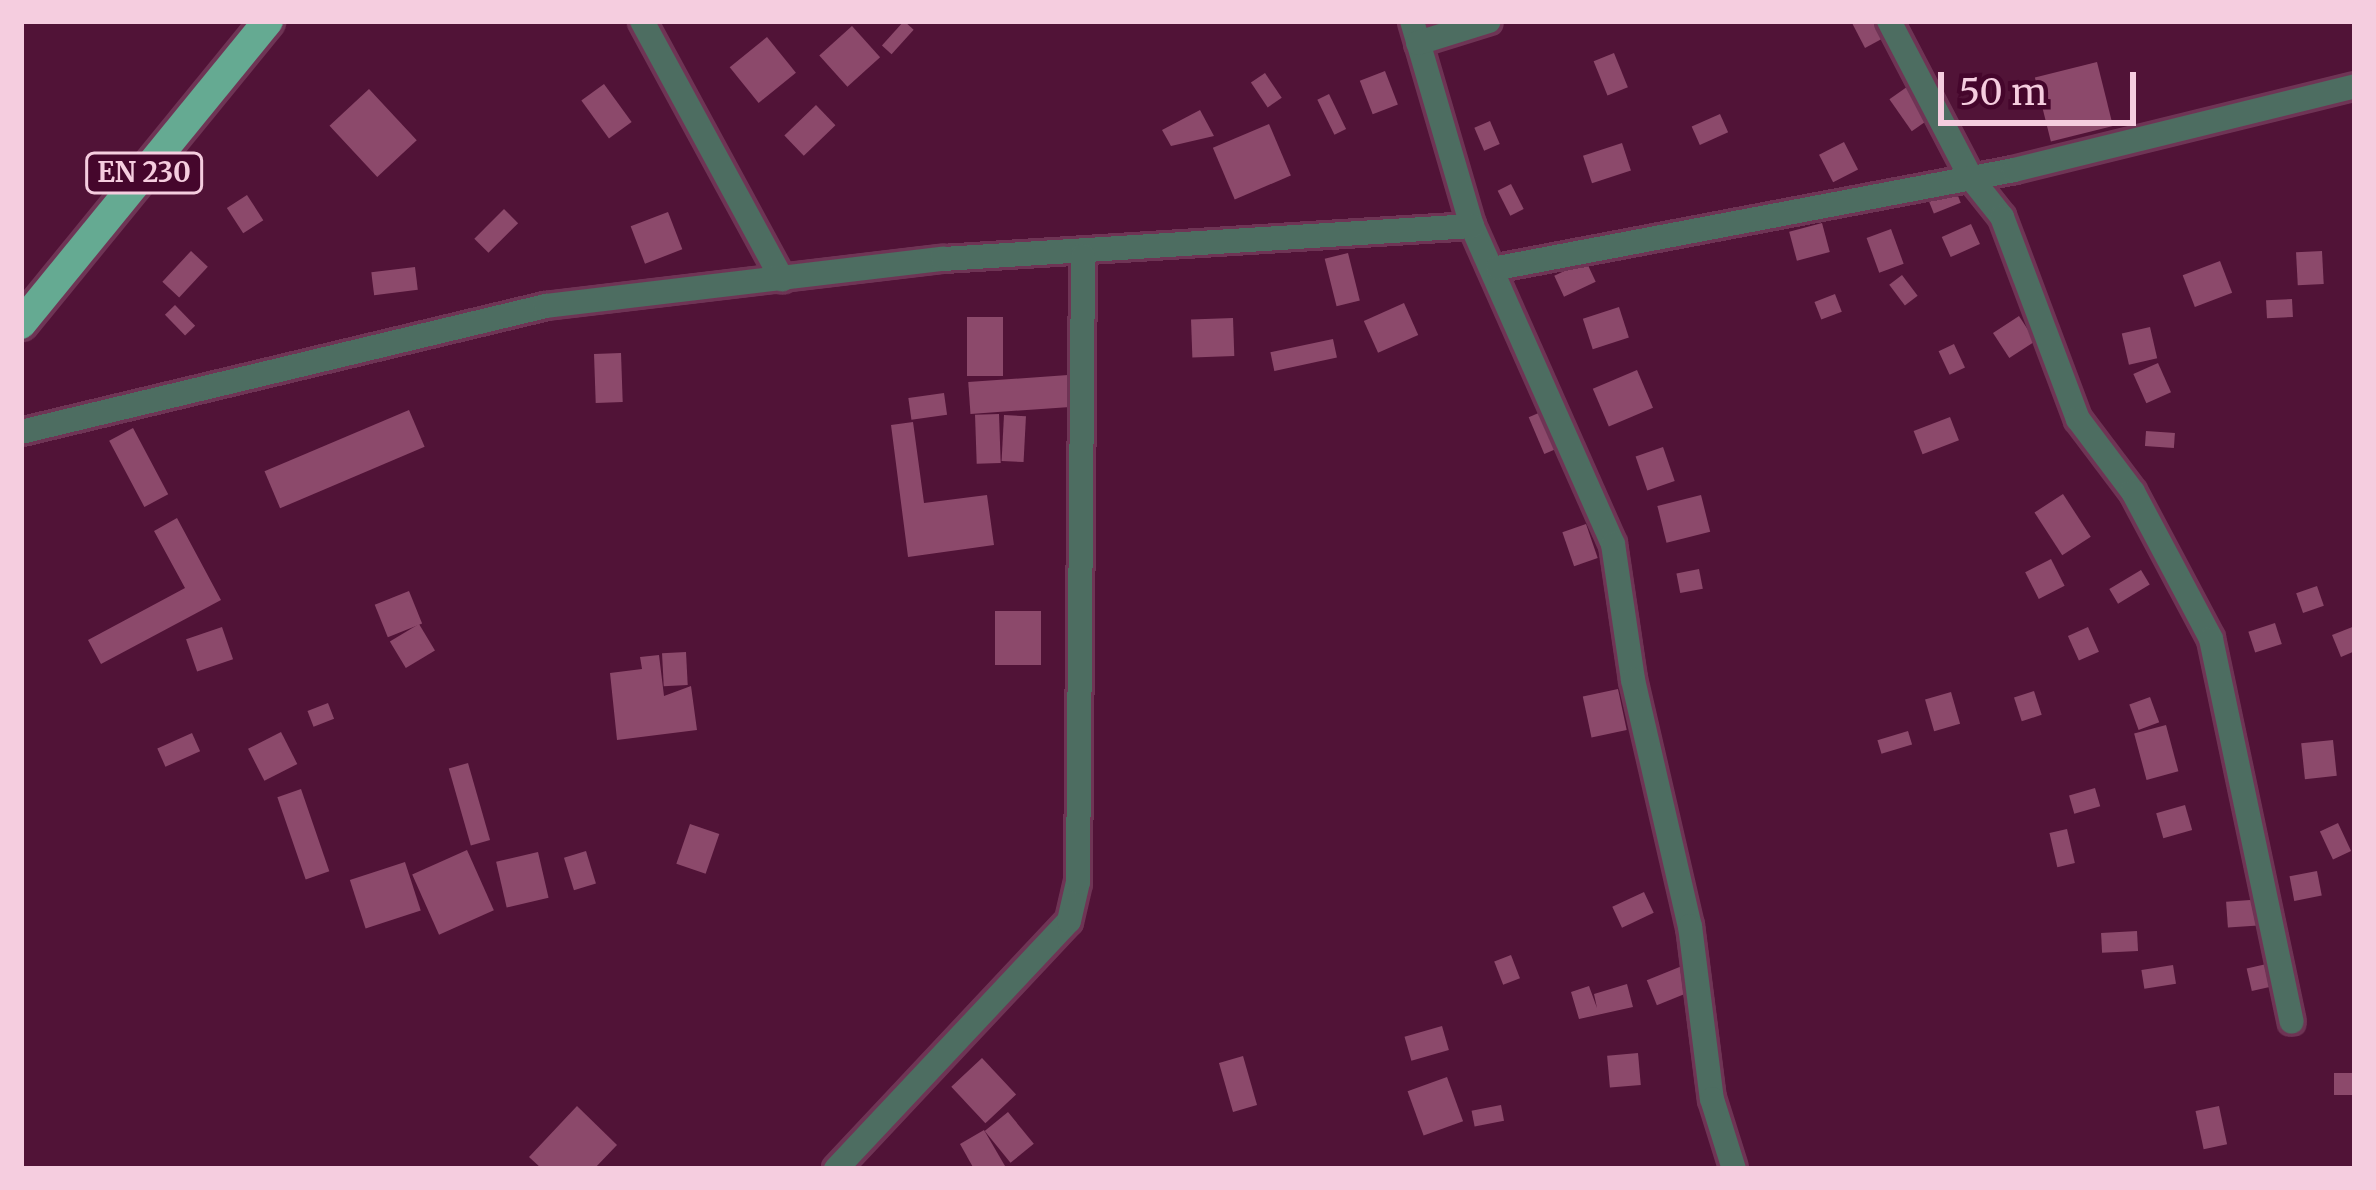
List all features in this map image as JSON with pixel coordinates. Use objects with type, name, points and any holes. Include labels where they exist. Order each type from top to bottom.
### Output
[{"type":"main road","name":"EN 230","points":[[21,324],[268,21]]},
{"type":"street","points":[[642,21],[782,279]]},
{"type":"street","points":[[1489,21],[1415,32],[1472,226],[1498,268],[1613,544],[1633,680],[1690,926],[1712,1099],[1734,1169]]},
{"type":"street","points":[[1889,21],[1971,178],[2002,217],[2078,419],[2133,492],[2211,639],[2293,1022]]},
{"type":"street","points":[[1498,268],[1971,178],[2355,86]]},
{"type":"street","points":[[21,432],[546,306],[943,259],[1083,256],[1472,226]]},
{"type":"street","points":[[836,1169],[1069,921],[1078,882],[1083,256]]},
{"type":"building","points":[[904,21],[914,30],[892,54],[882,46]]},
{"type":"building","points":[[1851,21],[1881,21],[1889,35],[1865,48]]},
{"type":"building","points":[[852,26],[880,57],[847,87],[819,55]]},
{"type":"building","points":[[767,37],[796,73],[759,103],[730,67]]},
{"type":"building","points":[[1614,53],[1628,87],[1607,96],[1594,61]]},
{"type":"building","points":[[2097,62],[2113,126],[2051,142],[2035,77]]},
{"type":"building","points":[[1385,71],[1398,105],[1373,114],[1360,81]]},
{"type":"building","points":[[1265,73],[1282,98],[1268,107],[1251,83]]},
{"type":"building","points":[[1914,82],[1936,114],[1912,131],[1889,99]]},
{"type":"building","points":[[604,84],[632,122],[609,138],[581,100]]},
{"type":"building","points":[[369,89],[417,140],[377,177],[330,126]]},
{"type":"building","points":[[1329,94],[1346,129],[1334,135],[1317,100]]},
{"type":"building","points":[[816,105],[835,125],[804,156],[784,136]]},
{"type":"building","points":[[1200,110],[1214,136],[1171,146],[1162,130]]},
{"type":"building","points":[[1720,114],[1728,132],[1700,145],[1692,127]]},
{"type":"building","points":[[1490,121],[1500,144],[1484,151],[1474,128]]},
{"type":"building","points":[[1269,124],[1291,176],[1235,199],[1213,148]]},
{"type":"building","points":[[1844,142],[1858,170],[1833,182],[1819,155]]},
{"type":"building","points":[[1622,143],[1631,171],[1592,183],[1583,156]]},
{"type":"building","points":[[1511,184],[1524,209],[1510,216],[1498,191]]},
{"type":"building","points":[[1954,186],[1961,203],[1934,214],[1927,197]]},
{"type":"building","points":[[247,195],[263,220],[243,233],[227,208]]},
{"type":"building","points":[[504,209],[518,223],[488,253],[474,239]]},
{"type":"building","points":[[668,212],[682,249],[645,264],[631,226]]},
{"type":"building","points":[[1822,223],[1830,252],[1797,261],[1789,232]]},
{"type":"building","points":[[1971,224],[1980,244],[1951,257],[1942,237]]},
{"type":"building","points":[[1891,229],[1904,264],[1879,273],[1867,238]]},
{"type":"building","points":[[191,251],[208,267],[179,297],[162,282]]},
{"type":"building","points":[[2322,251],[2324,284],[2298,285],[2296,252]]},
{"type":"building","points":[[1348,253],[1360,301],[1337,306],[1325,259]]},
{"type":"building","points":[[1586,261],[1596,282],[1564,297],[1554,276]]},
{"type":"building","points":[[2220,261],[2232,293],[2195,307],[2183,275]]},
{"type":"building","points":[[415,267],[418,290],[374,295],[371,272]]},
{"type":"building","points":[[1902,275],[1918,296],[1905,305],[1889,285]]},
{"type":"building","points":[[1835,294],[1842,312],[1821,320],[1814,302]]},
{"type":"building","points":[[2292,299],[2293,317],[2267,318],[2266,300]]},
{"type":"building","points":[[1404,303],[1418,335],[1378,353],[1364,321]]},
{"type":"building","points":[[175,305],[195,326],[185,336],[165,315]]},
{"type":"building","points":[[1619,307],[1629,337],[1593,349],[1583,319]]},
{"type":"building","points":[[2019,316],[2035,341],[2009,358],[1993,333]]},
{"type":"building","points":[[967,317],[1003,317],[1003,376],[967,376]]},
{"type":"building","points":[[1233,318],[1234,356],[1192,357],[1191,319]]},
{"type":"building","points":[[2150,327],[2157,358],[2129,365],[2122,334]]},
{"type":"building","points":[[1333,339],[1337,358],[1274,371],[1270,352]]},
{"type":"building","points":[[1954,344],[1965,368],[1950,375],[1939,351]]},
{"type":"building","points":[[621,353],[623,402],[596,403],[594,354]]},
{"type":"building","points":[[2158,363],[2171,392],[2146,403],[2133,374]]},
{"type":"building","points":[[1637,370],[1653,408],[1609,426],[1593,389]]},
{"type":"building","points":[[1068,375],[1070,407],[970,414],[968,382]]},
{"type":"building","points":[[944,393],[947,415],[911,420],[908,398]]},
{"type":"building","points":[[1548,409],[1564,446],[1544,454],[1529,417]]},
{"type":"building","points":[[409,410],[425,447],[280,508],[264,471]]},
{"type":"building","points":[[999,414],[1001,463],[977,464],[975,415]]},
{"type":"building","points":[[1004,415],[1026,416],[1024,462],[1002,461]]},
{"type":"building","points":[[1950,417],[1959,440],[1923,454],[1914,431]]},
{"type":"building","points":[[913,422],[924,503],[987,495],[994,545],[908,557],[891,425]]},
{"type":"building","points":[[133,428],[168,494],[144,507],[109,441]]},
{"type":"building","points":[[2146,431],[2175,433],[2174,448],[2145,446]]},
{"type":"building","points":[[1663,447],[1675,481],[1647,490],[1636,456]]},
{"type":"building","points":[[2063,494],[2091,537],[2062,555],[2034,513]]},
{"type":"building","points":[[1701,495],[1710,532],[1667,543],[1657,506]]},
{"type":"building","points":[[177,518],[221,600],[101,664],[88,640],[185,588],[154,531]]},
{"type":"building","points":[[1586,524],[1598,558],[1574,566],[1562,532]]},
{"type":"building","points":[[2051,559],[2065,586],[2039,599],[2025,572]]},
{"type":"building","points":[[1699,569],[1703,589],[1680,593],[1676,573]]},
{"type":"building","points":[[2141,570],[2150,585],[2118,604],[2109,589]]},
{"type":"building","points":[[2317,586],[2324,606],[2303,613],[2296,593]]},
{"type":"building","points":[[409,591],[422,623],[388,637],[375,605]]},
{"type":"building","points":[[995,611],[1041,611],[1041,665],[995,665]]},
{"type":"building","points":[[2275,623],[2282,644],[2255,653],[2248,632]]},
{"type":"building","points":[[419,624],[435,651],[406,668],[390,642]]},
{"type":"building","points":[[2355,626],[2355,651],[2341,657],[2332,635]]},
{"type":"building","points":[[222,627],[233,659],[197,672],[186,639]]},
{"type":"building","points":[[2088,627],[2099,652],[2079,661],[2068,636]]},
{"type":"building","points":[[686,652],[688,685],[664,686],[662,653]]},
{"type":"building","points":[[659,655],[664,696],[691,686],[697,730],[617,740],[610,673],[642,669],[640,657]]},
{"type":"building","points":[[1618,689],[1627,730],[1592,738],[1583,696]]},
{"type":"building","points":[[2034,691],[2042,715],[2022,721],[2014,697]]},
{"type":"building","points":[[1951,692],[1960,724],[1934,731],[1925,699]]},
{"type":"building","points":[[2150,697],[2159,722],[2139,730],[2129,705]]},
{"type":"building","points":[[328,703],[334,719],[314,727],[307,711]]},
{"type":"building","points":[[2166,725],[2178,771],[2147,780],[2134,734]]},
{"type":"building","points":[[1908,731],[1912,744],[1881,754],[1877,740]]},
{"type":"building","points":[[281,732],[297,764],[264,781],[248,749]]},
{"type":"building","points":[[192,733],[200,751],[165,767],[157,748]]},
{"type":"building","points":[[2333,740],[2337,776],[2305,779],[2301,743]]},
{"type":"building","points":[[468,763],[490,840],[471,845],[449,769]]},
{"type":"building","points":[[2095,788],[2100,806],[2074,814],[2069,795]]},
{"type":"building","points":[[301,789],[329,871],[306,879],[277,797]]},
{"type":"building","points":[[2185,805],[2192,830],[2163,838],[2156,813]]},
{"type":"building","points":[[2338,823],[2351,851],[2333,860],[2320,831]]},
{"type":"building","points":[[690,824],[719,834],[706,874],[676,864]]},
{"type":"building","points":[[2067,829],[2075,863],[2057,867],[2049,833]]},
{"type":"building","points":[[467,850],[494,910],[439,935],[412,874]]},
{"type":"building","points":[[586,851],[596,884],[574,890],[564,858]]},
{"type":"building","points":[[538,852],[549,898],[507,907],[496,862]]},
{"type":"building","points":[[405,862],[421,911],[366,928],[350,880]]},
{"type":"building","points":[[2317,871],[2322,896],[2294,901],[2290,876]]},
{"type":"building","points":[[1644,892],[1654,913],[1622,928],[1612,907]]},
{"type":"building","points":[[2264,899],[2266,925],[2228,928],[2226,902]]},
{"type":"building","points":[[2137,931],[2138,951],[2102,953],[2101,933]]},
{"type":"building","points":[[1511,955],[1520,978],[1503,985],[1494,961]]},
{"type":"building","points":[[2271,963],[2276,985],[2252,991],[2247,969]]},
{"type":"building","points":[[2173,965],[2176,984],[2144,989],[2141,970]]},
{"type":"building","points":[[1682,966],[1692,991],[1657,1005],[1647,980]]},
{"type":"building","points":[[1627,984],[1633,1007],[1579,1019],[1571,992],[1589,986],[1597,1008],[1594,994]]},
{"type":"building","points":[[1442,1026],[1449,1050],[1411,1061],[1405,1037]]},
{"type":"building","points":[[1638,1053],[1641,1085],[1610,1088],[1607,1056]]},
{"type":"building","points":[[1243,1056],[1257,1105],[1233,1112],[1219,1063]]},
{"type":"building","points":[[982,1058],[1016,1095],[985,1123],[951,1087]]},
{"type":"building","points":[[2334,1073],[2355,1073],[2355,1095],[2334,1095]]},
{"type":"building","points":[[1447,1077],[1463,1121],[1424,1136],[1408,1091]]},
{"type":"building","points":[[1501,1105],[1504,1121],[1475,1126],[1472,1111]]},
{"type":"building","points":[[577,1106],[617,1145],[594,1169],[542,1169],[529,1157]]},
{"type":"building","points":[[2219,1106],[2227,1144],[2204,1149],[2196,1111]]},
{"type":"building","points":[[1008,1112],[1034,1144],[1010,1163],[985,1131]]},
{"type":"building","points":[[984,1130],[1005,1166],[1000,1169],[974,1169],[960,1144]]}]
